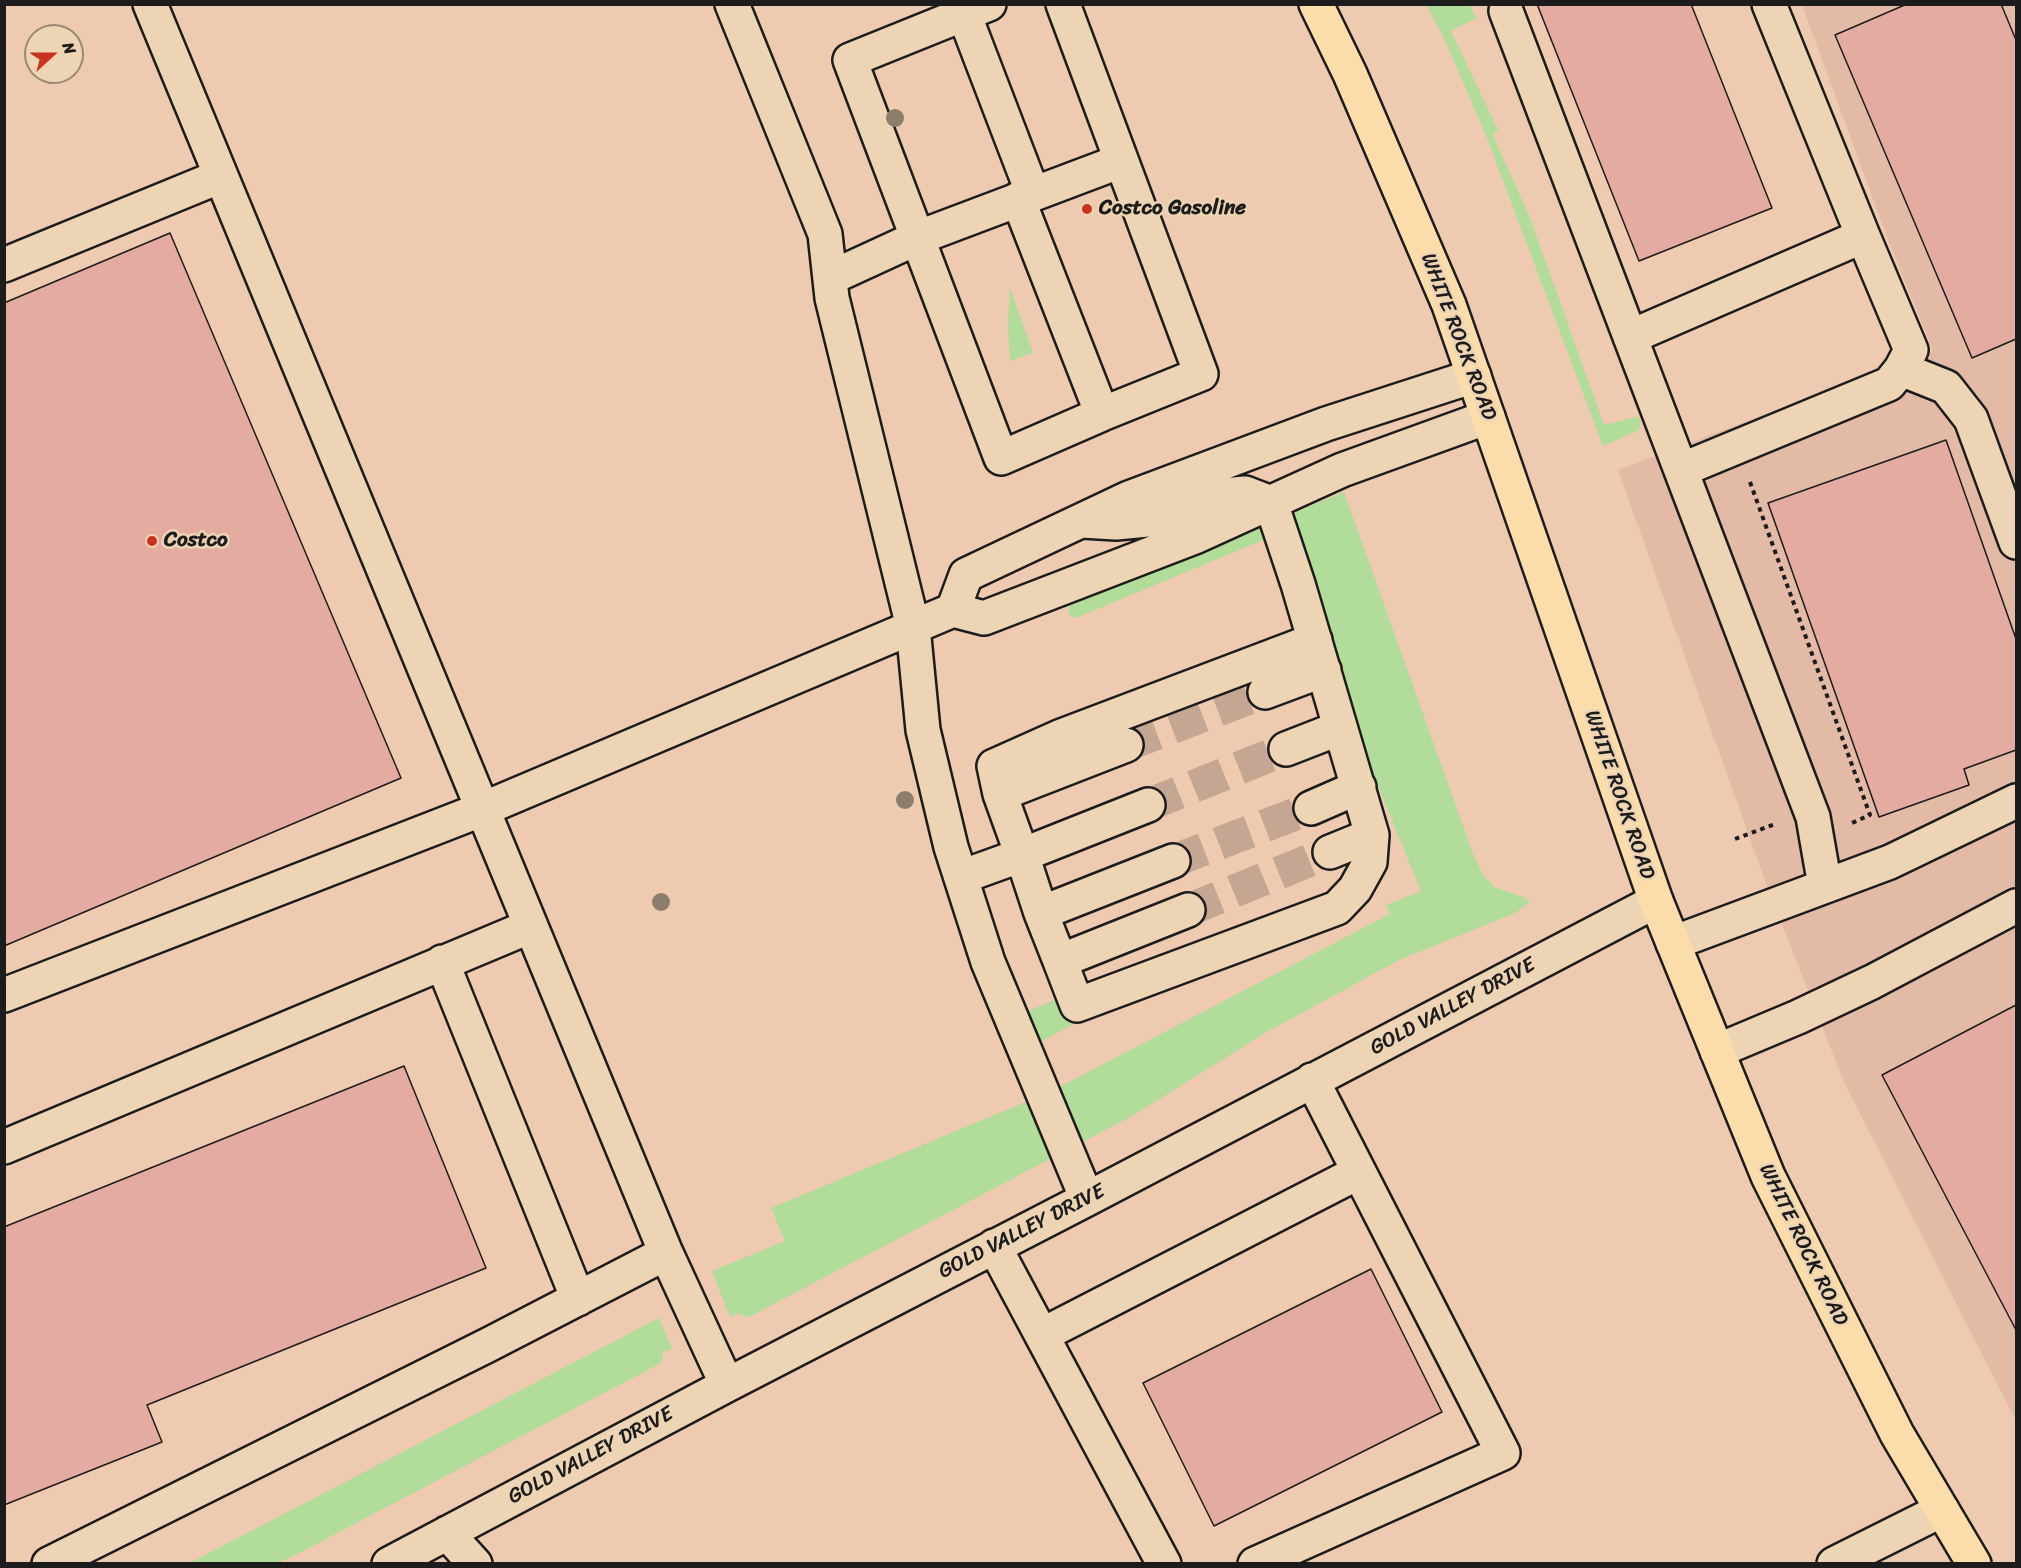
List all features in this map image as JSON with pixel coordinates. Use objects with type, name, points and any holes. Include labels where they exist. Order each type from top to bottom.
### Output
[{"type":"main road","name":"WHITE ROCK ROAD","points":[[1316,4],[1365,107],[1449,305],[1656,901],[1768,1176],[1897,1434],[1974,1563]]},
{"type":"street","points":[[150,4],[666,1253],[726,1385]]},
{"type":"street","points":[[732,4],[825,234],[832,298],[914,627],[923,730],[951,847],[988,962],[1087,1199]]},
{"type":"street","points":[[1063,4],[1201,374],[1001,458],[850,60],[976,9],[1025,197],[1102,414]]},
{"type":"street","points":[[1681,470],[1889,384],[1901,369],[1911,350],[1772,6]]},
{"type":"street","points":[[1506,11],[1813,817],[1825,886]]},
{"type":"street","points":[[830,278],[917,238],[1122,161]]},
{"type":"street","points":[[4,265],[221,176]]},
{"type":"street","points":[[1630,337],[1863,236]]},
{"type":"street","points":[[1901,369],[1946,387],[1971,419],[2016,542]]},
{"type":"street","points":[[953,610],[966,575],[1129,498],[1380,405],[1474,376]]},
{"type":"street","points":[[4,995],[483,809],[953,610],[984,618],[1197,536],[1342,470],[1488,417]]},
{"type":"street","points":[[1082,521],[1116,523],[1158,519],[1224,495],[1245,493],[1271,503]]},
{"type":"street","points":[[1271,503],[1319,655],[1359,787],[1372,835],[1370,862],[1355,889],[1336,908],[1077,1005],[1041,913],[1023,855],[1000,794],[994,766],[1059,737],[1319,655]]},
{"type":"street","points":[[1264,692],[1319,655]]},
{"type":"street","points":[[1286,749],[1340,728]]},
{"type":"street","points":[[1000,794],[1126,746]]},
{"type":"street","points":[[1311,808],[1359,787]]},
{"type":"street","points":[[1673,944],[1890,862],[2016,801]]},
{"type":"street","points":[[961,877],[1148,805]]},
{"type":"street","points":[[1330,852],[1372,835]]},
{"type":"street","points":[[1041,913],[1173,861]]},
{"type":"street","name":"GOLD VALLEY DRIVE","points":[[389,1563],[1656,901]]},
{"type":"street","points":[[1717,1051],[1798,1017],[1872,982],[2016,906]]},
{"type":"street","points":[[1060,961],[1188,910]]},
{"type":"street","points":[[4,1147],[531,926]]},
{"type":"street","points":[[442,962],[578,1299]]},
{"type":"street","points":[[1255,1563],[1503,1453],[1312,1080]]},
{"type":"street","points":[[1042,1335],[1359,1172]]},
{"type":"street","points":[[994,1246],[1164,1563]]},
{"type":"street","points":[[49,1563],[666,1253]]},
{"type":"street","points":[[1834,1563],[1942,1510]]},
{"type":"street","points":[[447,1533],[475,1563]]},
{"type":"shaded area","points":[[1802,5],[2016,5],[2016,1421],[1844,1082],[1767,886],[1618,470],[1933,351],[1887,237]]},
{"type":"green space","points":[[1426,5],[1469,5],[1477,18],[1451,31],[1498,130],[1493,135],[1530,218],[1604,425],[1636,417],[1641,420],[1639,430],[1603,446],[1485,133],[1444,38]]},
{"type":"green space","points":[[1010,287],[1033,353],[1010,361],[1008,323]]},
{"type":"green space","points":[[1344,492],[1473,854],[1482,873],[1494,887],[1523,897],[1530,902],[1515,913],[1399,960],[1265,1033],[1132,1116],[749,1317],[739,1313],[730,1317],[712,1271],[785,1241],[771,1208],[1052,1091],[1390,914],[1386,905],[1421,891],[1275,535],[1076,618],[1068,613],[1070,604]]},
{"type":"green space","points":[[1149,962],[1160,980],[1030,1047],[1013,1017]]},
{"type":"green space","points":[[659,1318],[672,1349],[662,1352],[661,1363],[301,1552],[278,1563],[190,1563]]},
{"type":"building","points":[[1537,4],[1691,4],[1772,208],[1639,261]]},
{"type":"building","points":[[1907,4],[2001,4],[2016,40],[2016,339],[1972,358],[1835,35]]},
{"type":"building","name":"Costco","points":[[170,233],[401,778],[4,946],[4,303]]},
{"type":"building","points":[[1946,440],[2016,639],[2016,750],[1964,769],[1969,785],[1879,817],[1768,503]]},
{"type":"building","points":[[2016,1005],[2016,1330],[1882,1075]]},
{"type":"building","points":[[404,1066],[486,1268],[147,1405],[162,1442],[4,1505],[4,1227]]},
{"type":"building","points":[[1371,1269],[1442,1412],[1214,1526],[1143,1383]]},
{"type":"tunnel","points":[[1126,745],[1265,692]]},
{"type":"tunnel","points":[[1148,805],[1286,749]]},
{"type":"tunnel","points":[[1173,861],[1311,808]]},
{"type":"tunnel","points":[[1188,910],[1330,852]]},
{"type":"place","name":"Costco Gasoline","points":[[1087,209]]},
{"type":"place","name":"Costco","points":[[152,541]]}]
